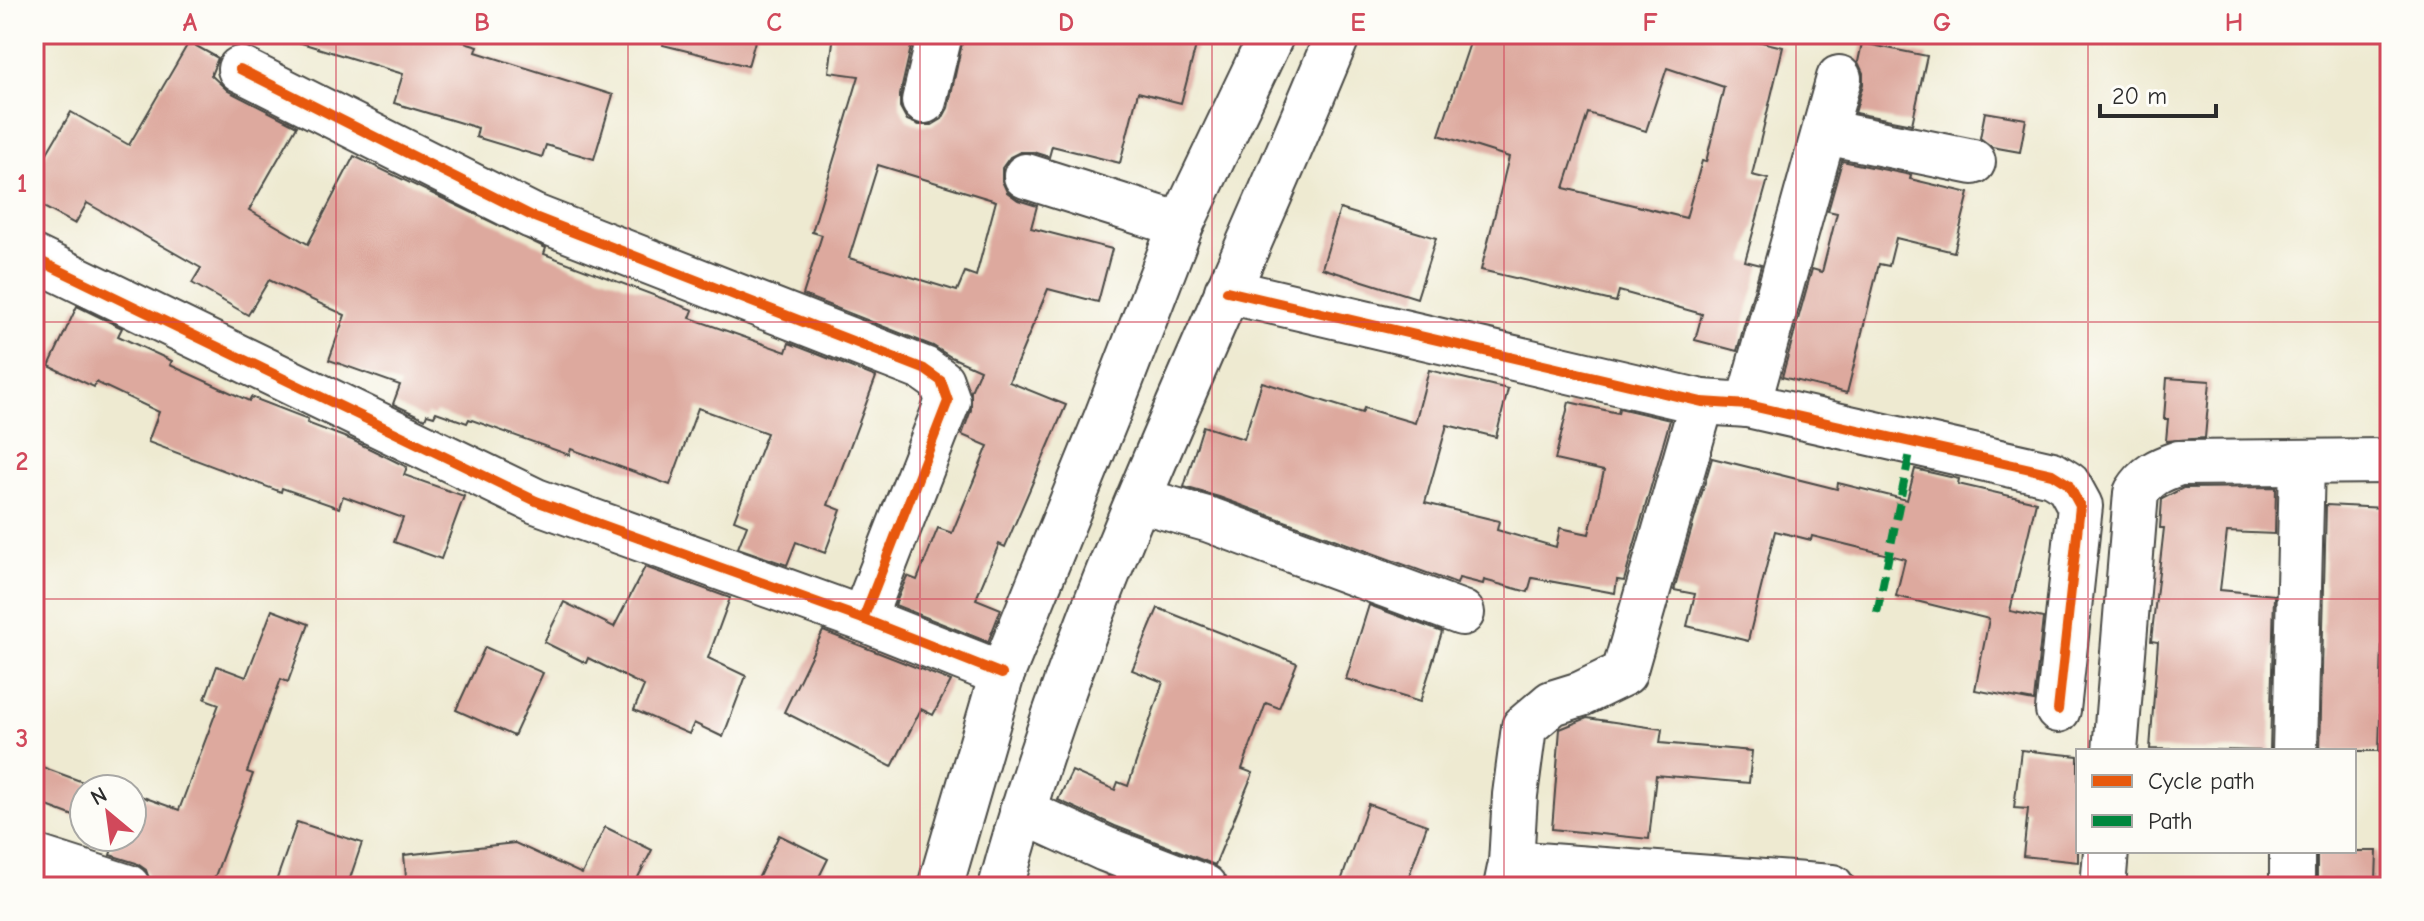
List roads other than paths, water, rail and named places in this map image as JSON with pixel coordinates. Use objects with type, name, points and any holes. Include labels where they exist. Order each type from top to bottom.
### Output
[{"type":"street","points":[[924,101],[940,34]]},
{"type":"street","points":[[940,887],[1002,674],[1181,225],[1272,34]]},
{"type":"street","points":[[1001,887],[1022,811],[1104,578],[1338,34]]},
{"type":"street","points":[[240,69],[532,216],[794,321],[892,355],[924,369],[941,381],[948,401],[863,619]]},
{"type":"street","points":[[1748,405],[1839,78]]},
{"type":"street","points":[[1825,132],[1973,162]]},
{"type":"street","points":[[1026,176],[1181,225]]},
{"type":"street","points":[[34,258],[536,501],[863,619],[1002,674]]},
{"type":"street","points":[[1227,291],[1702,402],[1748,405],[2052,474],[2068,484],[2080,506],[2058,710]]},
{"type":"street","points":[[1702,402],[1624,673],[1581,694],[1552,703],[1524,727],[1509,875],[1832,887]]},
{"type":"street","points":[[2115,749],[2136,493],[2144,480],[2157,471],[2179,463],[2390,461]]},
{"type":"street","points":[[2295,749],[2302,463]]},
{"type":"street","points":[[1139,500],[1210,520],[1462,613]]},
{"type":"street","points":[[1022,811],[1105,849],[1204,887]]},
{"type":"street","points":[[2103,887],[2106,853]]},
{"type":"street","points":[[2292,853],[2292,887]]},
{"type":"street","points":[[34,857],[103,883]]}]
